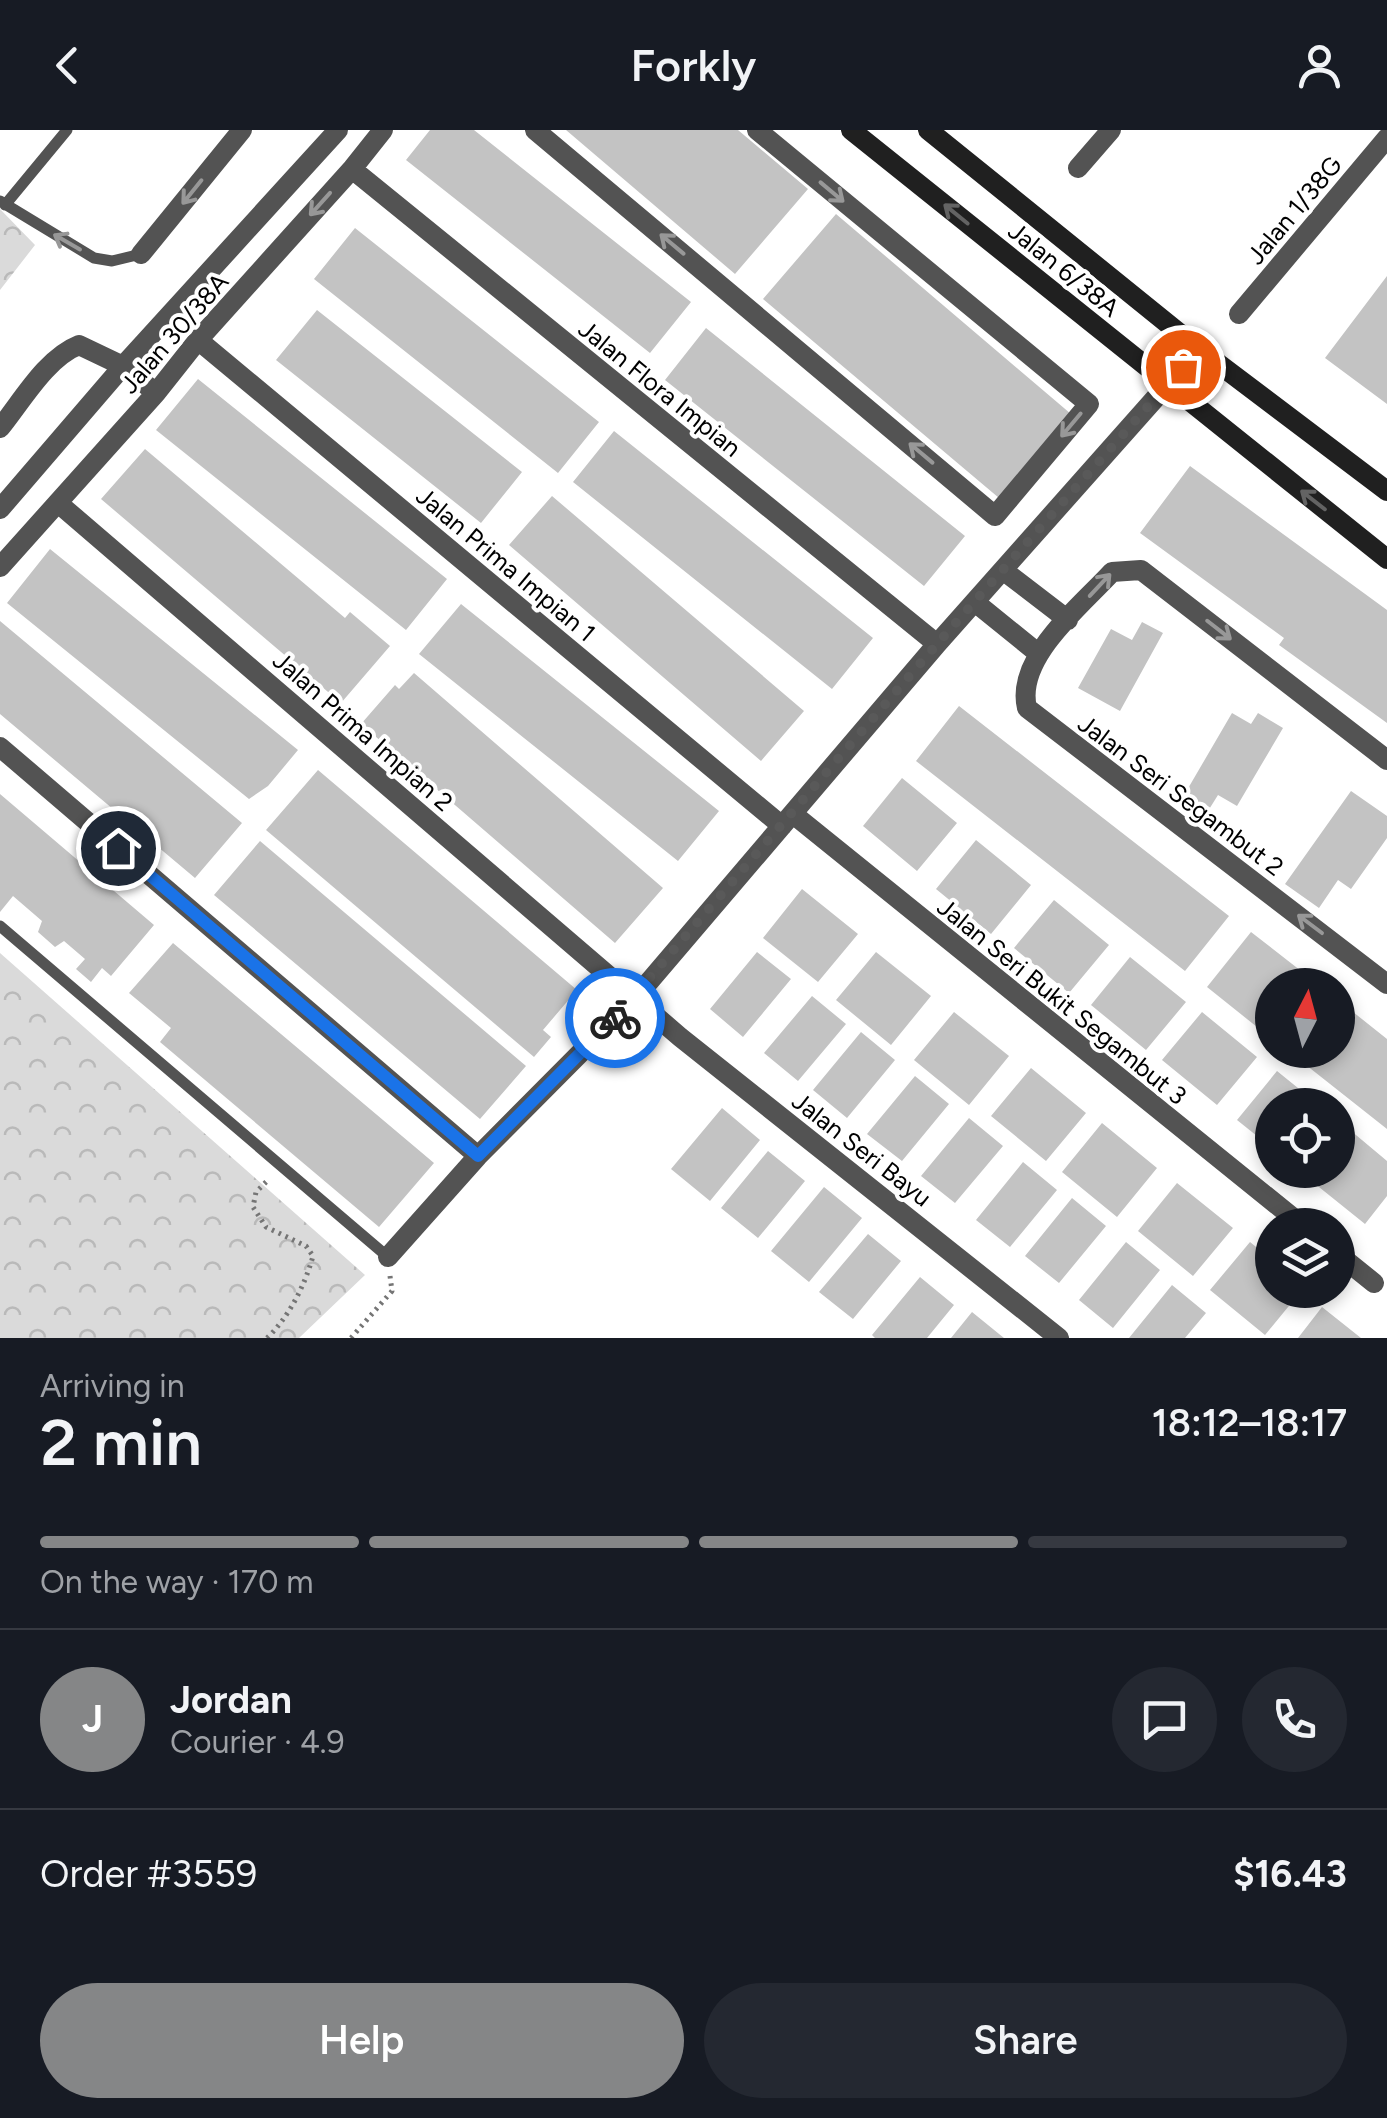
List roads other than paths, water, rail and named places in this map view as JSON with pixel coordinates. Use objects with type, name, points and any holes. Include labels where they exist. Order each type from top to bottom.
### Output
[{"type":"street","points":[[141,254],[242,130]]},
{"type":"street","name":"Jalan 30/38A","points":[[0,510],[123,366],[338,130]]},
{"type":"street","name":"Jalan 30/38A","points":[[0,567],[156,394],[198,340],[383,130]]},
{"type":"street","points":[[535,130],[996,516],[1088,404],[757,130]]},
{"type":"street","name":"Jalan 6/38A","points":[[851,130],[1387,558]]},
{"type":"street","name":"Jalan 6/38A","points":[[928,130],[1199,349],[1387,492]]},
{"type":"street","points":[[1078,168],[1111,130]]},
{"type":"street","name":"Jalan 1/38G","points":[[1239,314],[1387,138]]},
{"type":"street","name":"Jalan Flora Impian","points":[[352,169],[937,644]]},
{"type":"street","name":"Jalan Prima Impian 1","points":[[198,340],[787,820]]},
{"type":"street","points":[[0,428],[68,350],[79,345],[123,366],[156,394]]},
{"type":"street","points":[[388,1257],[478,1156],[636,997],[937,644],[1199,349]]},
{"type":"street","name":"Jalan Prima Impian 2","points":[[58,502],[636,997]]},
{"type":"street","name":"Jalan Seri Segambut 2","points":[[1387,760],[1142,570],[1112,572],[1039,654],[1022,690],[1027,708],[1387,984]]},
{"type":"street","points":[[1004,571],[1068,620]]},
{"type":"street","points":[[976,603],[1039,654]]},
{"type":"street","points":[[0,747],[478,1156]]},
{"type":"street","name":"Jalan Seri Bukit Segambut 3","points":[[787,820],[1280,1208]]},
{"type":"street","name":"Jalan Seri Bayu","points":[[636,997],[688,1044],[1060,1338]]},
{"type":"street","points":[[1355,1268],[1374,1284]]},
{"type":"lane","points":[[67,130],[2,203],[94,258],[112,261],[141,254]]},
{"type":"lane","points":[[0,926],[388,1257]]}]
